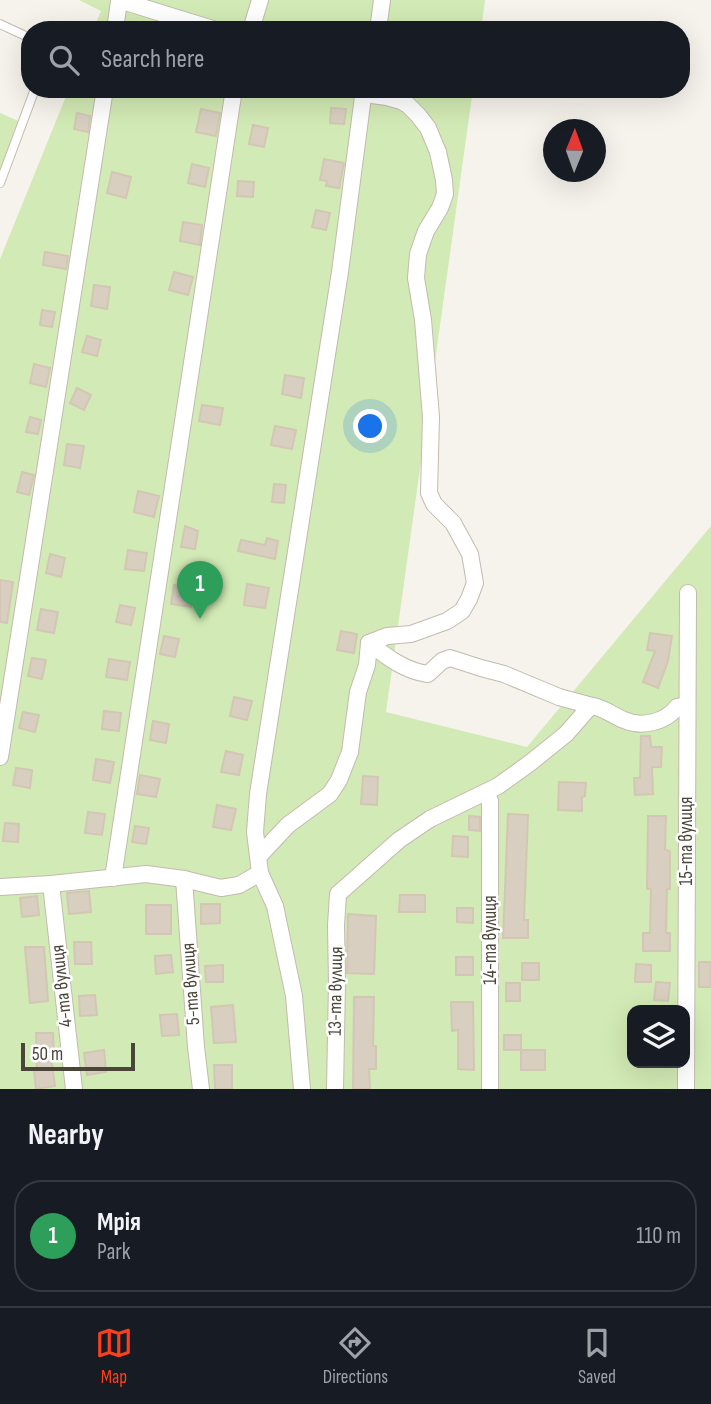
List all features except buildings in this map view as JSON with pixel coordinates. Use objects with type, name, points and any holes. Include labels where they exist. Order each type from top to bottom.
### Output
[{"type":"street","points":[[116,21],[119,0],[187,21]]},
{"type":"street","points":[[254,21],[260,0]]},
{"type":"street","points":[[379,21],[382,0]]},
{"type":"street","points":[[0,757],[104,98]]},
{"type":"street","points":[[113,877],[233,98]]},
{"type":"street","points":[[302,1089],[294,996],[275,906],[259,865],[255,832],[258,793],[340,272],[363,98]]},
{"type":"street","points":[[369,643],[387,636],[411,634],[447,621],[462,611],[475,583],[470,554],[453,523],[434,504],[429,494],[431,417],[424,320],[416,278],[421,244],[445,194],[444,180],[438,152],[428,128],[408,105],[390,98]]},
{"type":"street","name":"15-та вулиця","points":[[686,1089],[688,593]]},
{"type":"street","points":[[369,643],[392,661],[418,672],[428,674],[442,661],[450,658],[504,674],[559,697],[602,708],[625,721],[659,721],[671,715],[677,707],[687,705]]},
{"type":"street","points":[[0,887],[146,874],[221,888],[239,885],[259,865],[288,825],[330,794],[339,780],[350,752],[358,692],[367,665],[369,643]]},
{"type":"street","points":[[486,792],[551,748],[592,706]]},
{"type":"street","name":"13-та вулиця","points":[[335,1089],[338,894],[399,840],[430,819],[486,792]]},
{"type":"street","name":"14-та вулиця","points":[[486,792],[490,801],[490,1089]]},
{"type":"street","name":"5-та вулиця","points":[[184,879],[201,1089]]},
{"type":"street","name":"4-та вулиця","points":[[51,884],[74,1089]]},
{"type":"lane","points":[[0,24],[21,33]]},
{"type":"lane","points":[[0,183],[32,98]]},
{"type":"green space","points":[[79,0],[485,0],[482,21],[97,21],[101,11]]},
{"type":"green space","points":[[65,98],[472,98],[386,712],[527,747],[711,526],[711,1089],[0,1089],[0,259]]},
{"type":"green space","points":[[0,113],[23,123],[0,183]]},
{"type":"place","name":"Мрія","points":[[200,619]]}]
